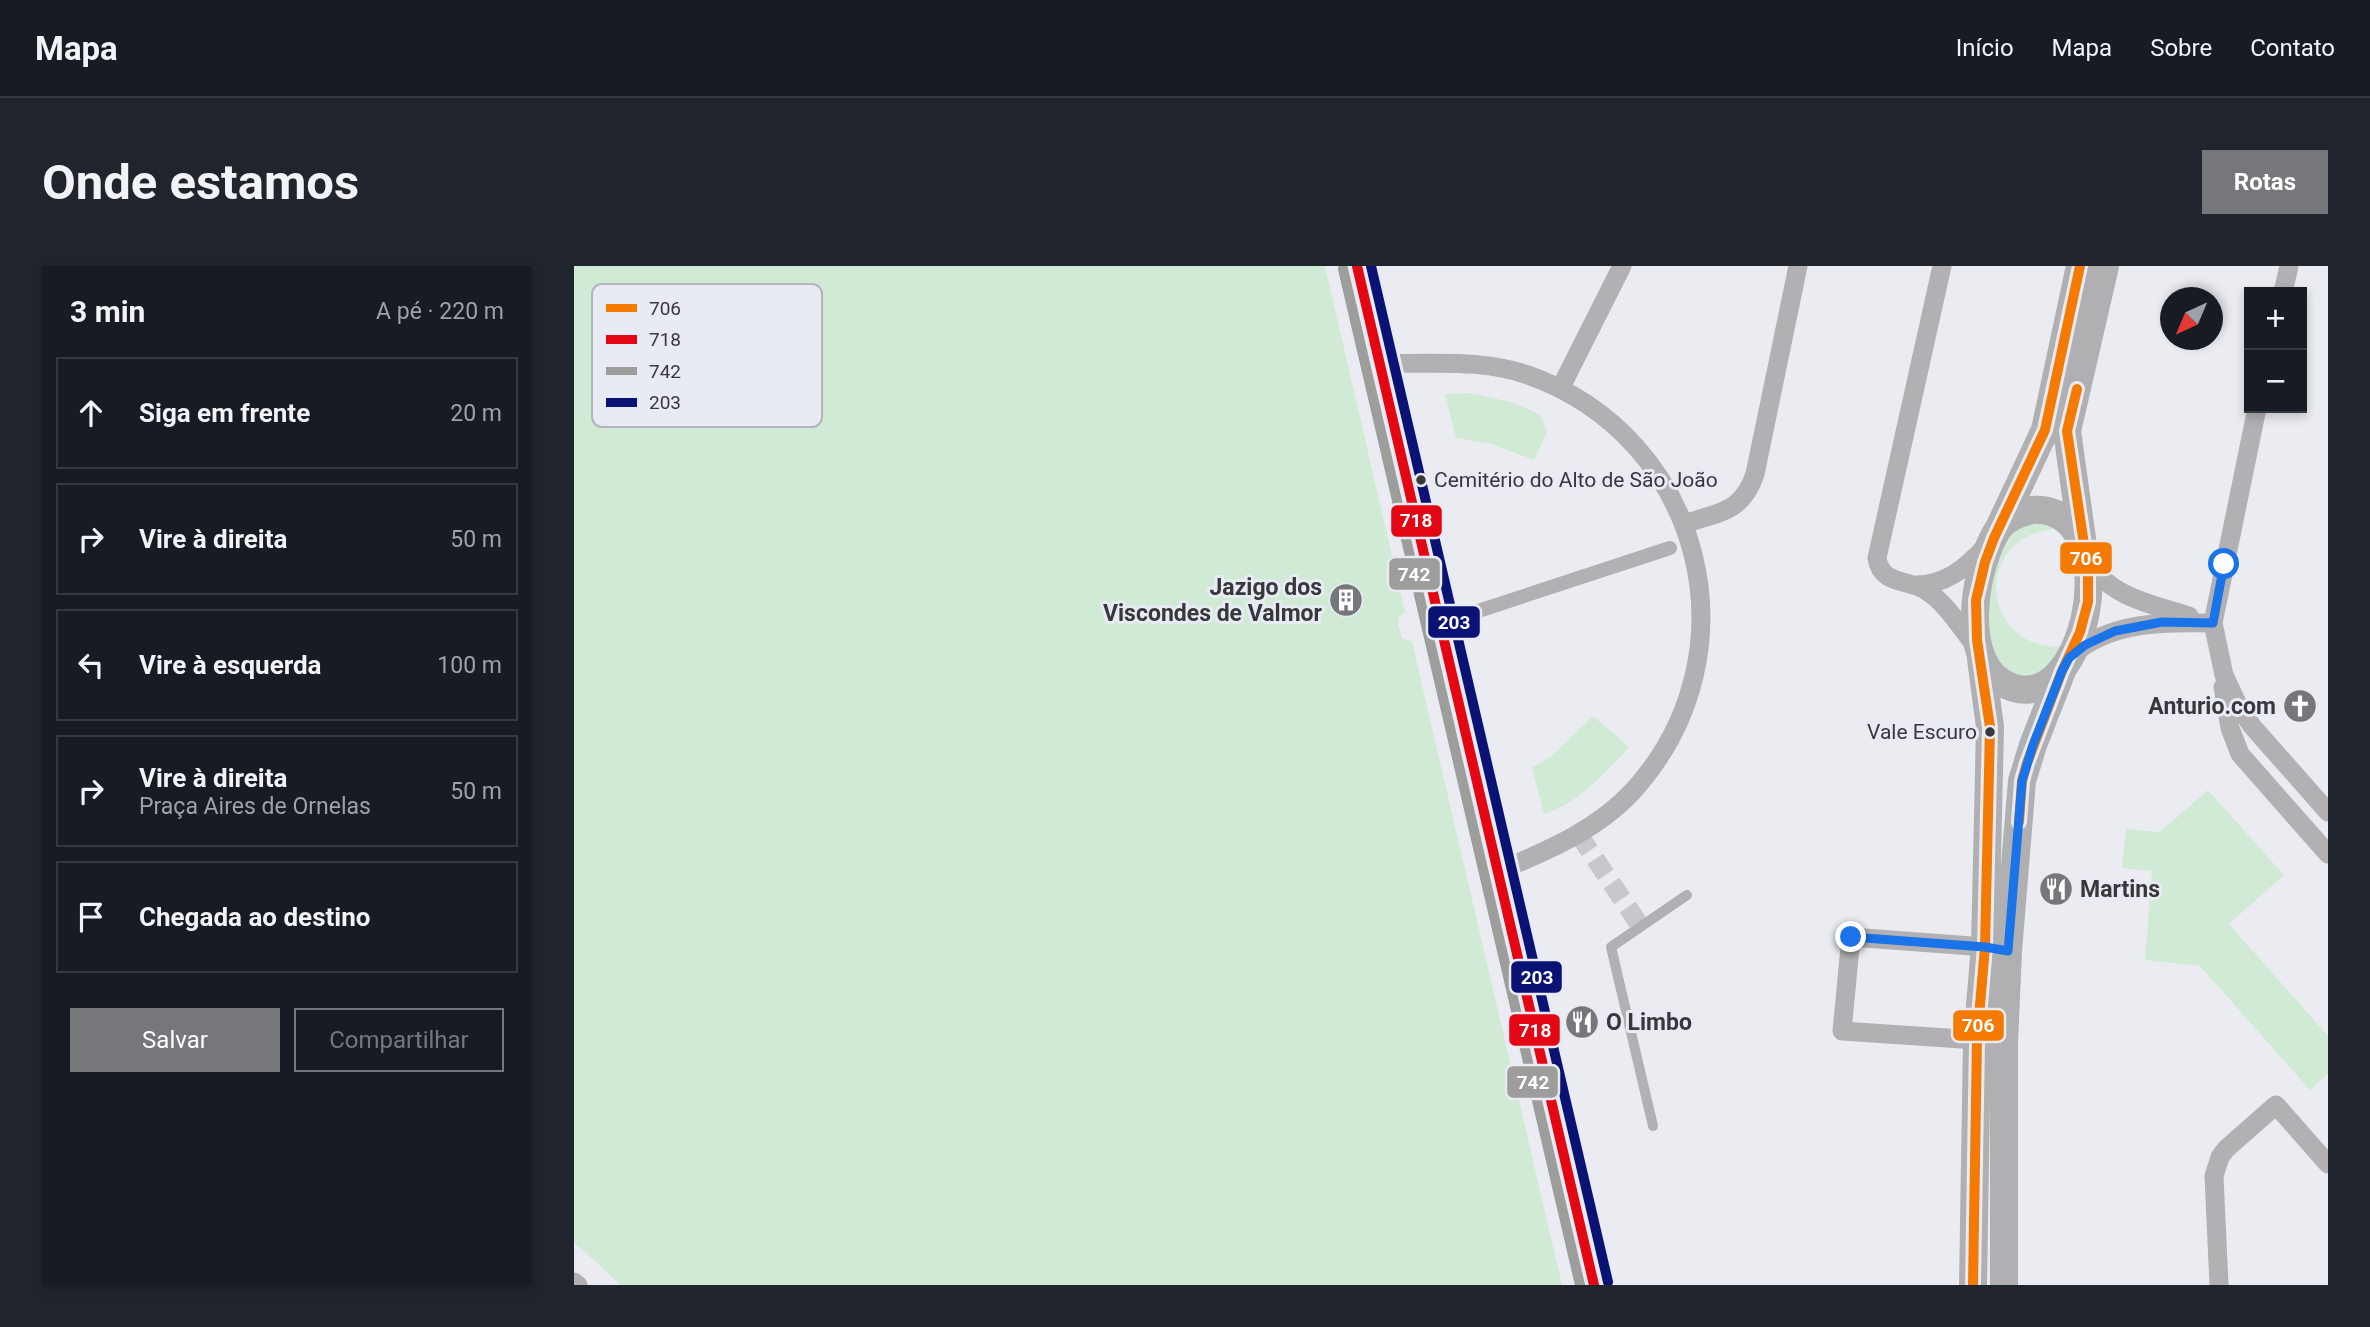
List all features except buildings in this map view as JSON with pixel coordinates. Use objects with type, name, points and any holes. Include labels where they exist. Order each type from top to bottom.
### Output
[{"type":"main road","points":[[1997,949],[1990,727],[1975,615],[1976,600],[1985,562],[2045,430],[2080,266]]},
{"type":"main road","points":[[1973,1285],[1997,949],[2022,781],[2033,745],[2084,620],[2088,602],[2085,553],[2067,431],[2105,266]]},
{"type":"main road","points":[[1997,533],[2006,521],[2022,513],[2039,510],[2054,513],[2069,523],[2080,537],[2085,553]]},
{"type":"main road","points":[[1980,654],[1994,677],[2020,690],[2035,690],[2045,685],[2066,665]]},
{"type":"main road","points":[[1990,1041],[2004,1285]]},
{"type":"street","points":[[1357,266],[1414,500],[1497,872],[1594,1285]]},
{"type":"street","points":[[1560,389],[1622,266]]},
{"type":"street","points":[[1684,524],[1735,507],[1750,489],[1798,266]]},
{"type":"street","points":[[1942,266],[1878,564],[1884,574],[1893,580],[1913,585],[1933,596],[1980,654]]},
{"type":"street","points":[[2284,287],[2289,266]]},
{"type":"street","points":[[1381,363],[1471,363],[1527,375],[1560,389],[1593,409],[1630,440],[1661,480],[1684,524],[1697,568],[1701,607],[1700,641],[1687,702],[1658,759],[1631,793],[1597,822],[1563,843],[1497,872]]},
{"type":"street","points":[[2257,413],[2213,623],[2222,666],[2225,703],[2230,728],[2240,754],[2328,853]]},
{"type":"street","points":[[1913,585],[1954,575],[1997,533]]},
{"type":"street","points":[[1466,615],[1670,548]]},
{"type":"street","points":[[2085,553],[2095,571],[2124,595],[2213,623]]},
{"type":"street","points":[[2066,665],[2085,645],[2115,631],[2162,622],[2213,623]]},
{"type":"street","points":[[2222,666],[2238,705],[2252,726],[2328,812]]},
{"type":"street","points":[[1990,1041],[1842,1031],[1851,937],[1997,949]]},
{"type":"street","points":[[2219,1285],[2214,1177],[2216,1167],[2226,1149],[2276,1105],[2328,1164]]},
{"type":"lane","points":[[1653,1126],[1611,947],[1687,895]]},
{"type":"green space","name":"Cemitério do Alto de São João","points":[[574,266],[1325,266],[1405,612],[1399,617],[1398,625],[1402,638],[1412,642],[1562,1285],[621,1285],[574,1242]]},
{"type":"green space","points":[[1470,393],[1515,403],[1540,415],[1547,432],[1534,460],[1491,444],[1456,438],[1445,394]]},
{"type":"green space","points":[[2032,521],[2057,529],[2030,535],[2011,549],[2000,568],[1996,590],[2001,611],[2013,629],[2033,642],[2060,647],[2051,664],[2038,677],[2011,677],[1994,656],[1987,620],[1993,570],[2015,530]]},
{"type":"green space","points":[[1593,716],[1629,747],[1580,795],[1544,814],[1532,768],[1552,756]]},
{"type":"green space","points":[[2208,790],[2284,875],[2229,924],[2328,1036],[2328,1074],[2310,1090],[2200,966],[2145,960],[2152,871],[2122,868],[2126,829],[2160,832]]},
{"type":"tunnel","points":[[1579,835],[1641,927]]},
{"type":"transit line","name":"718","points":[[1357,266],[1594,1285]]},
{"type":"transit line","name":"203","points":[[1371,266],[1608,1282]]},
{"type":"transit line","name":"706","points":[[1973,1285],[1977,1040],[1985,947],[1990,727],[1977,640],[1976,600],[1994,538],[2045,430],[2080,266]]},
{"type":"transit line","name":"742","points":[[1343,269],[1580,1285]]},
{"type":"transit line","name":"706","points":[[2019,822],[2022,781],[2027,763],[2080,632],[2088,602],[2088,571],[2067,431],[2077,389]]},
{"type":"place","name":"Cemitério do Alto de São João","points":[[1421,480]]},
{"type":"place","name":"Jazigo dos Viscondes de Valmor","points":[[1346,600]]},
{"type":"place","name":"Anturio.com","points":[[2300,706]]},
{"type":"place","name":"Vale Escuro","points":[[1990,732]]},
{"type":"place","name":"Martins","points":[[2056,889]]},
{"type":"place","name":"O Limbo","points":[[1582,1022]]},
{"type":"route","points":[[1851,937],[2008,951],[2022,781],[2033,745],[2069,658],[2085,645],[2115,631],[2162,622],[2213,623],[2224,564]]}]
